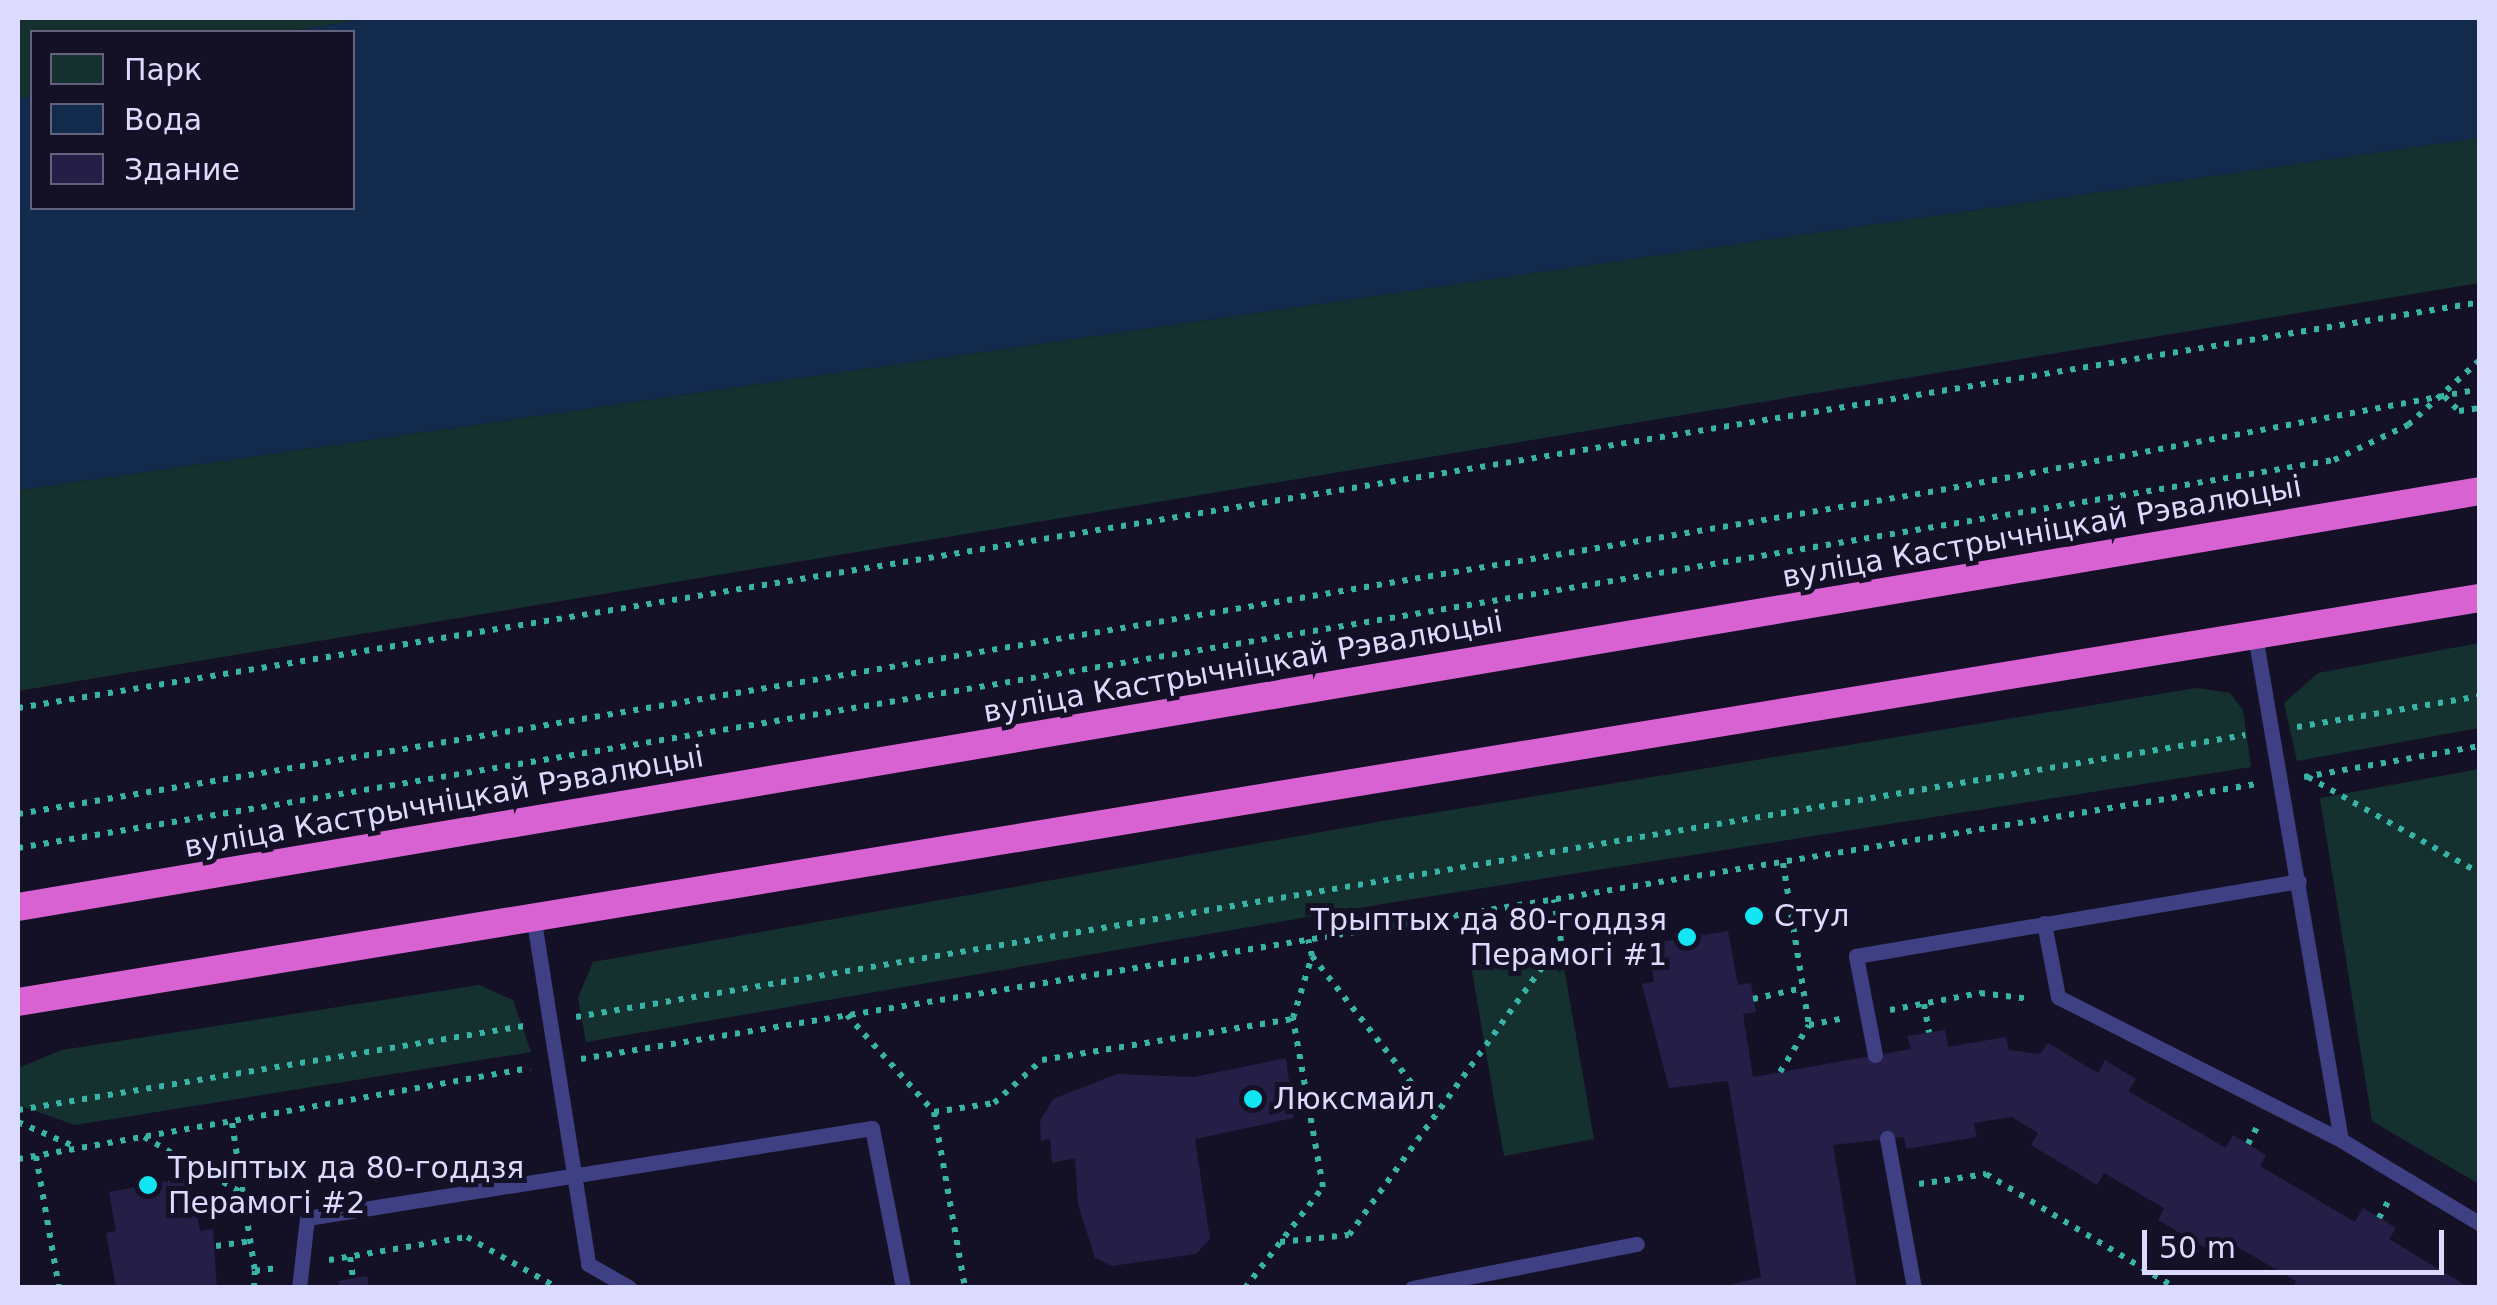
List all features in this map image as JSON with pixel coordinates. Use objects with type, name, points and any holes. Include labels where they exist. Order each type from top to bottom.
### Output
[{"type":"highway","name":"вуліца Кастрычніцкай Рэвалюцыі","points":[[18,907],[2480,491]]},
{"type":"highway","points":[[18,1002],[2480,598]]},
{"type":"lane","points":[[2255,636],[2341,1140]]},
{"type":"lane","points":[[1876,1055],[1856,956],[2299,881]]},
{"type":"lane","points":[[533,915],[570,1174],[588,1264],[630,1288]]},
{"type":"lane","points":[[2044,923],[2058,997],[2341,1140],[2480,1224]]},
{"type":"lane","points":[[299,1288],[307,1218],[872,1128],[903,1288]]},
{"type":"lane","points":[[1888,1138],[1914,1288]]},
{"type":"lane","points":[[1412,1288],[1637,1244]]},
{"type":"path","points":[[18,708],[2480,302]]},
{"type":"path","points":[[18,848],[2334,460],[2408,425],[2480,360]]},
{"type":"path","points":[[18,814],[1941,490],[2480,390]]},
{"type":"path","points":[[2443,395],[2459,411],[2480,408]]},
{"type":"path","points":[[18,1110],[2480,696]]},
{"type":"path","points":[[18,1159],[556,1063],[2480,746]]},
{"type":"path","points":[[2307,777],[2480,873]]},
{"type":"path","points":[[1780,1072],[1809,1024],[1782,863]]},
{"type":"path","points":[[1280,1242],[1349,1235],[1561,942],[1554,900]]},
{"type":"path","points":[[1308,940],[1312,956],[1436,1114]]},
{"type":"path","points":[[1245,1288],[1323,1187],[1293,1018],[1312,956]]},
{"type":"path","points":[[1754,999],[1804,988]]},
{"type":"path","points":[[1809,1024],[1980,994],[2024,995],[2041,1005]]},
{"type":"path","points":[[1924,1004],[1929,1033]]},
{"type":"path","points":[[847,1015],[934,1112],[964,1288]]},
{"type":"path","points":[[934,1112],[994,1103],[1042,1060],[1293,1018]]},
{"type":"path","points":[[2241,1118],[2274,1136]]},
{"type":"path","points":[[18,1122],[80,1148]]},
{"type":"path","points":[[2248,1144],[2257,1127]]},
{"type":"path","points":[[144,1138],[243,1194]]},
{"type":"path","points":[[36,1156],[59,1288]]},
{"type":"path","points":[[1896,1188],[1986,1174],[2176,1288]]},
{"type":"path","points":[[2372,1192],[2403,1210]]},
{"type":"path","points":[[2379,1218],[2388,1202]]},
{"type":"path","points":[[216,1246],[250,1242]]},
{"type":"path","points":[[350,1257],[353,1278]]},
{"type":"path","points":[[254,1288],[255,1271]]},
{"type":"green space","points":[[18,18],[373,18],[298,30],[30,30],[30,96],[18,100]]},
{"type":"green space","points":[[2479,138],[2479,283],[18,691],[18,490]]},
{"type":"green space","points":[[2479,643],[2479,728],[2297,761],[2284,703],[2318,673]]},
{"type":"green space","points":[[2197,688],[2230,693],[2243,710],[2251,767],[1388,903],[586,1042],[578,998],[593,962],[1383,821]]},
{"type":"green space","points":[[2480,769],[2479,1184],[2372,1121],[2320,798]]},
{"type":"green space","points":[[1561,950],[1594,1139],[1504,1156],[1471,966]]},
{"type":"green space","points":[[479,985],[513,1000],[531,1052],[75,1125],[18,1105],[18,1068],[62,1050]]},
{"type":"water","points":[[373,18],[2479,18],[2479,138],[18,490],[18,100],[30,96],[30,210],[355,210],[355,30],[298,30]]},
{"type":"building","points":[[1728,931],[1738,985],[1751,983],[1756,1012],[1743,1014],[1753,1077],[1911,1049],[1907,1036],[1945,1030],[1948,1047],[2006,1037],[2009,1050],[2040,1054],[2048,1043],[2098,1073],[2105,1060],[2136,1079],[2128,1091],[2226,1148],[2233,1135],[2266,1155],[2260,1166],[2355,1222],[2363,1208],[2396,1228],[2389,1239],[2470,1288],[2292,1288],[2296,1281],[2234,1245],[2225,1260],[2158,1220],[2164,1208],[2104,1173],[2097,1185],[2031,1145],[2038,1133],[2012,1117],[1974,1123],[1977,1137],[1906,1149],[1904,1137],[1833,1145],[1857,1288],[1719,1288],[1761,1277],[1728,1081],[1669,1088],[1642,984],[1654,982],[1648,944]]},
{"type":"building","points":[[1286,1058],[1294,1118],[1195,1139],[1210,1239],[1196,1254],[1112,1266],[1095,1258],[1078,1204],[1075,1158],[1052,1163],[1050,1139],[1041,1141],[1040,1121],[1053,1099],[1117,1074],[1194,1077]]},
{"type":"building","points":[[190,1177],[200,1231],[213,1229],[217,1288],[116,1288],[106,1233],[116,1231],[109,1192]]},
{"type":"building","points":[[367,1276],[369,1288],[339,1288],[338,1281]]},
{"type":"place","name":"Стул","points":[[1754,916]]},
{"type":"place","name":"Трыптых да 80-годдзя Перамогі #1","points":[[1687,937]]},
{"type":"place","name":"Люксмайл","points":[[1253,1099]]},
{"type":"place","name":"Трыптых да 80-годдзя Перамогі #2","points":[[148,1185]]}]
